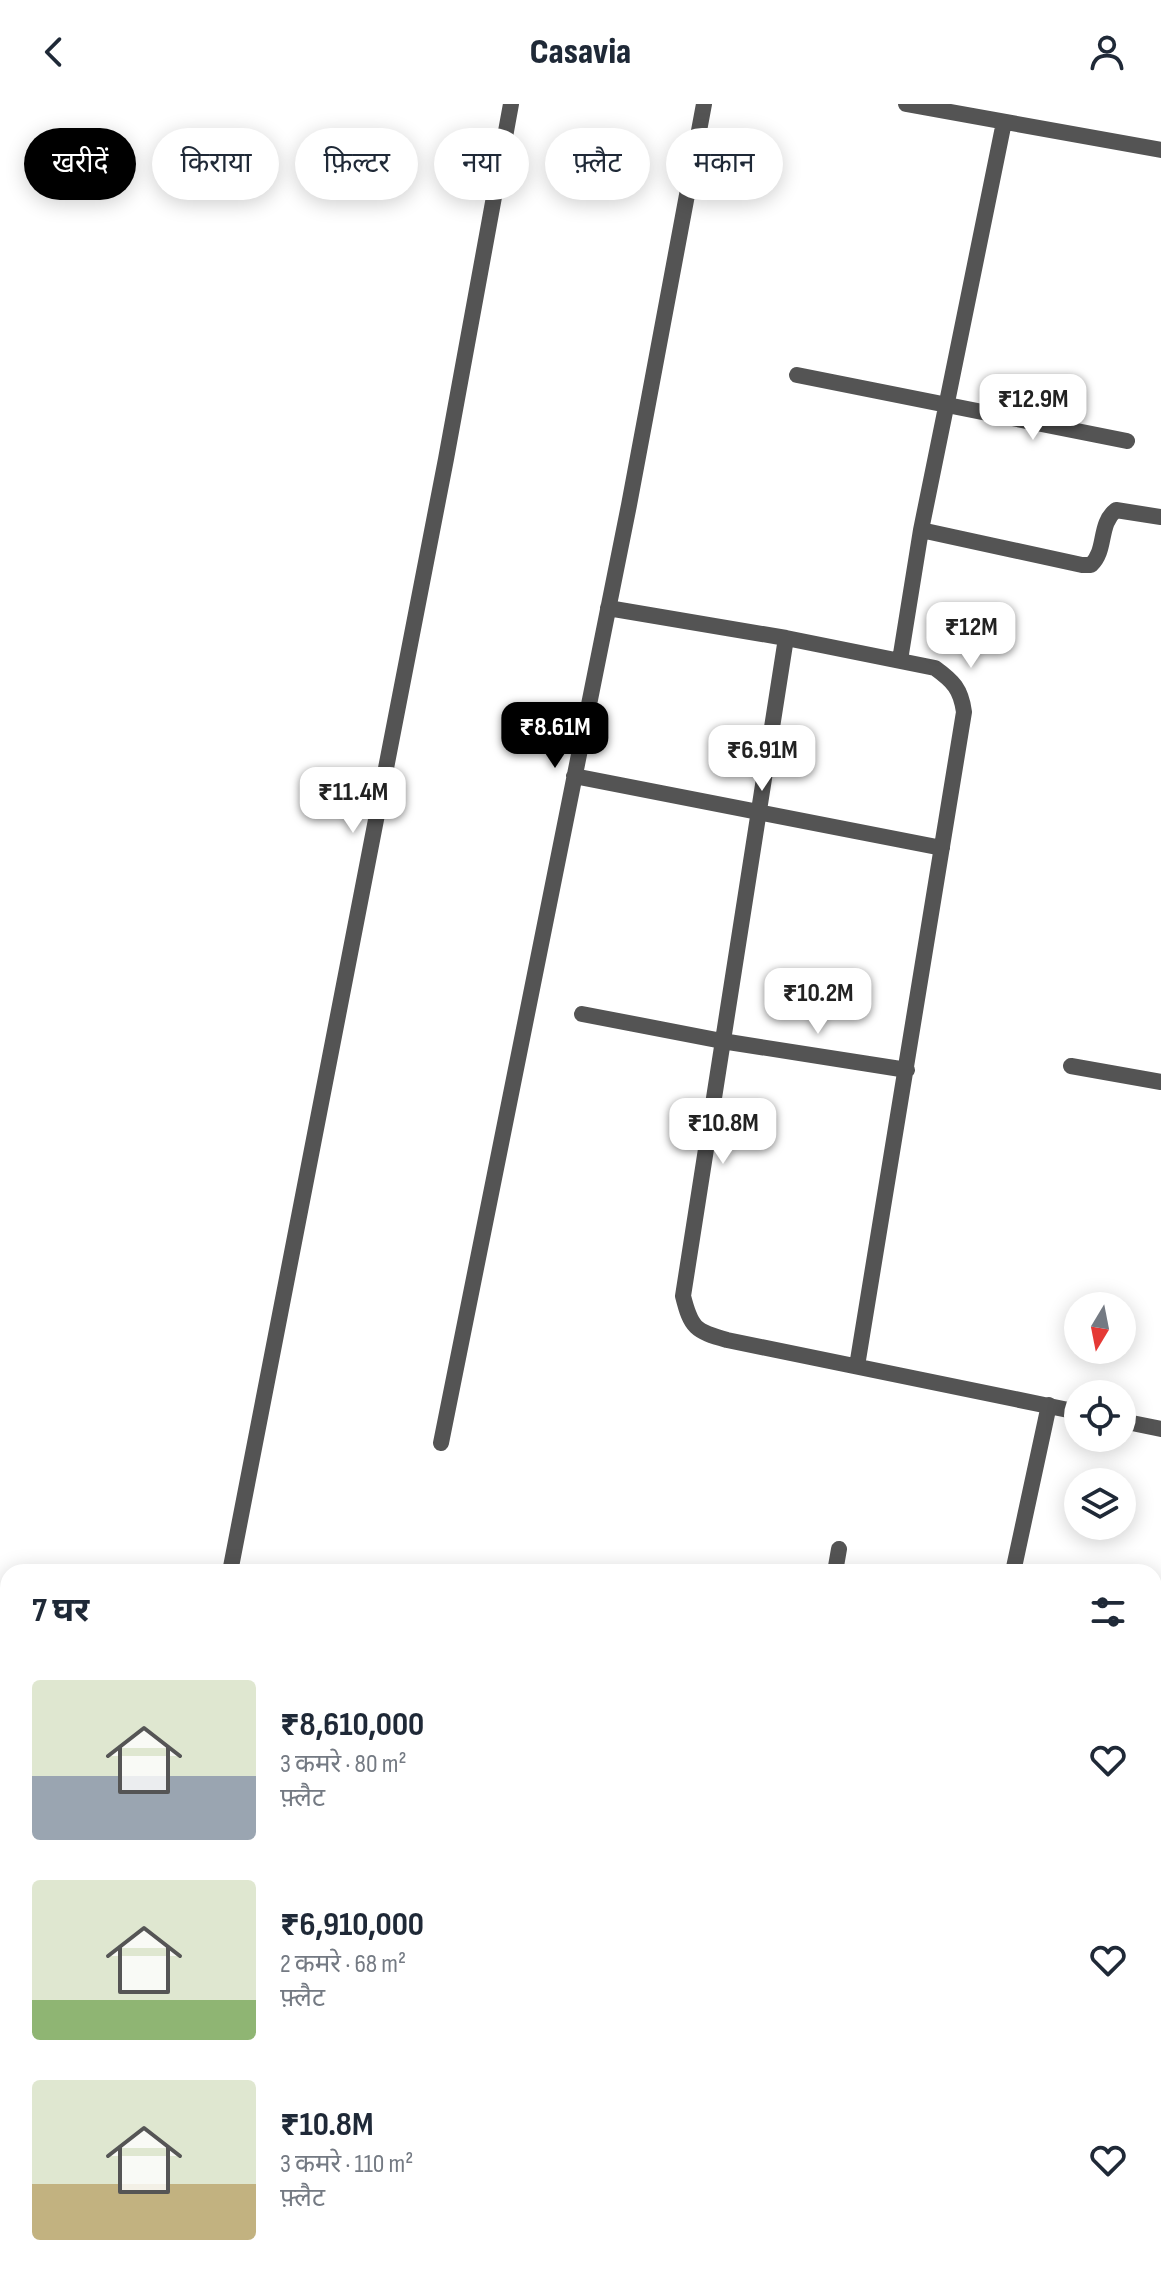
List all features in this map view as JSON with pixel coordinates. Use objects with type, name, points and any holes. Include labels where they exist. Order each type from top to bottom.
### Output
[{"type":"street","points":[[232,1564],[443,474],[511,104]]},
{"type":"street","points":[[441,1443],[608,608],[704,104]]},
{"type":"street","points":[[911,104],[1161,150]]},
{"type":"street","points":[[900,660],[921,530],[1004,122]]},
{"type":"street","points":[[797,375],[1127,441]]},
{"type":"street","points":[[921,530],[1091,565],[1098,555],[1106,520],[1116,510],[1161,517]]},
{"type":"street","points":[[608,608],[786,638],[935,668],[955,682],[962,697],[964,712],[857,1366]]},
{"type":"street","points":[[786,638],[683,1296],[689,1322],[703,1333],[1064,1409]]},
{"type":"street","points":[[574,776],[942,848]]},
{"type":"street","points":[[582,1014],[722,1041],[907,1070]]},
{"type":"street","points":[[1071,1066],[1161,1082]]},
{"type":"street","points":[[1015,1564],[1049,1405]]},
{"type":"street","points":[[1136,1424],[1161,1429]]},
{"type":"street","points":[[836,1564],[839,1549]]}]
